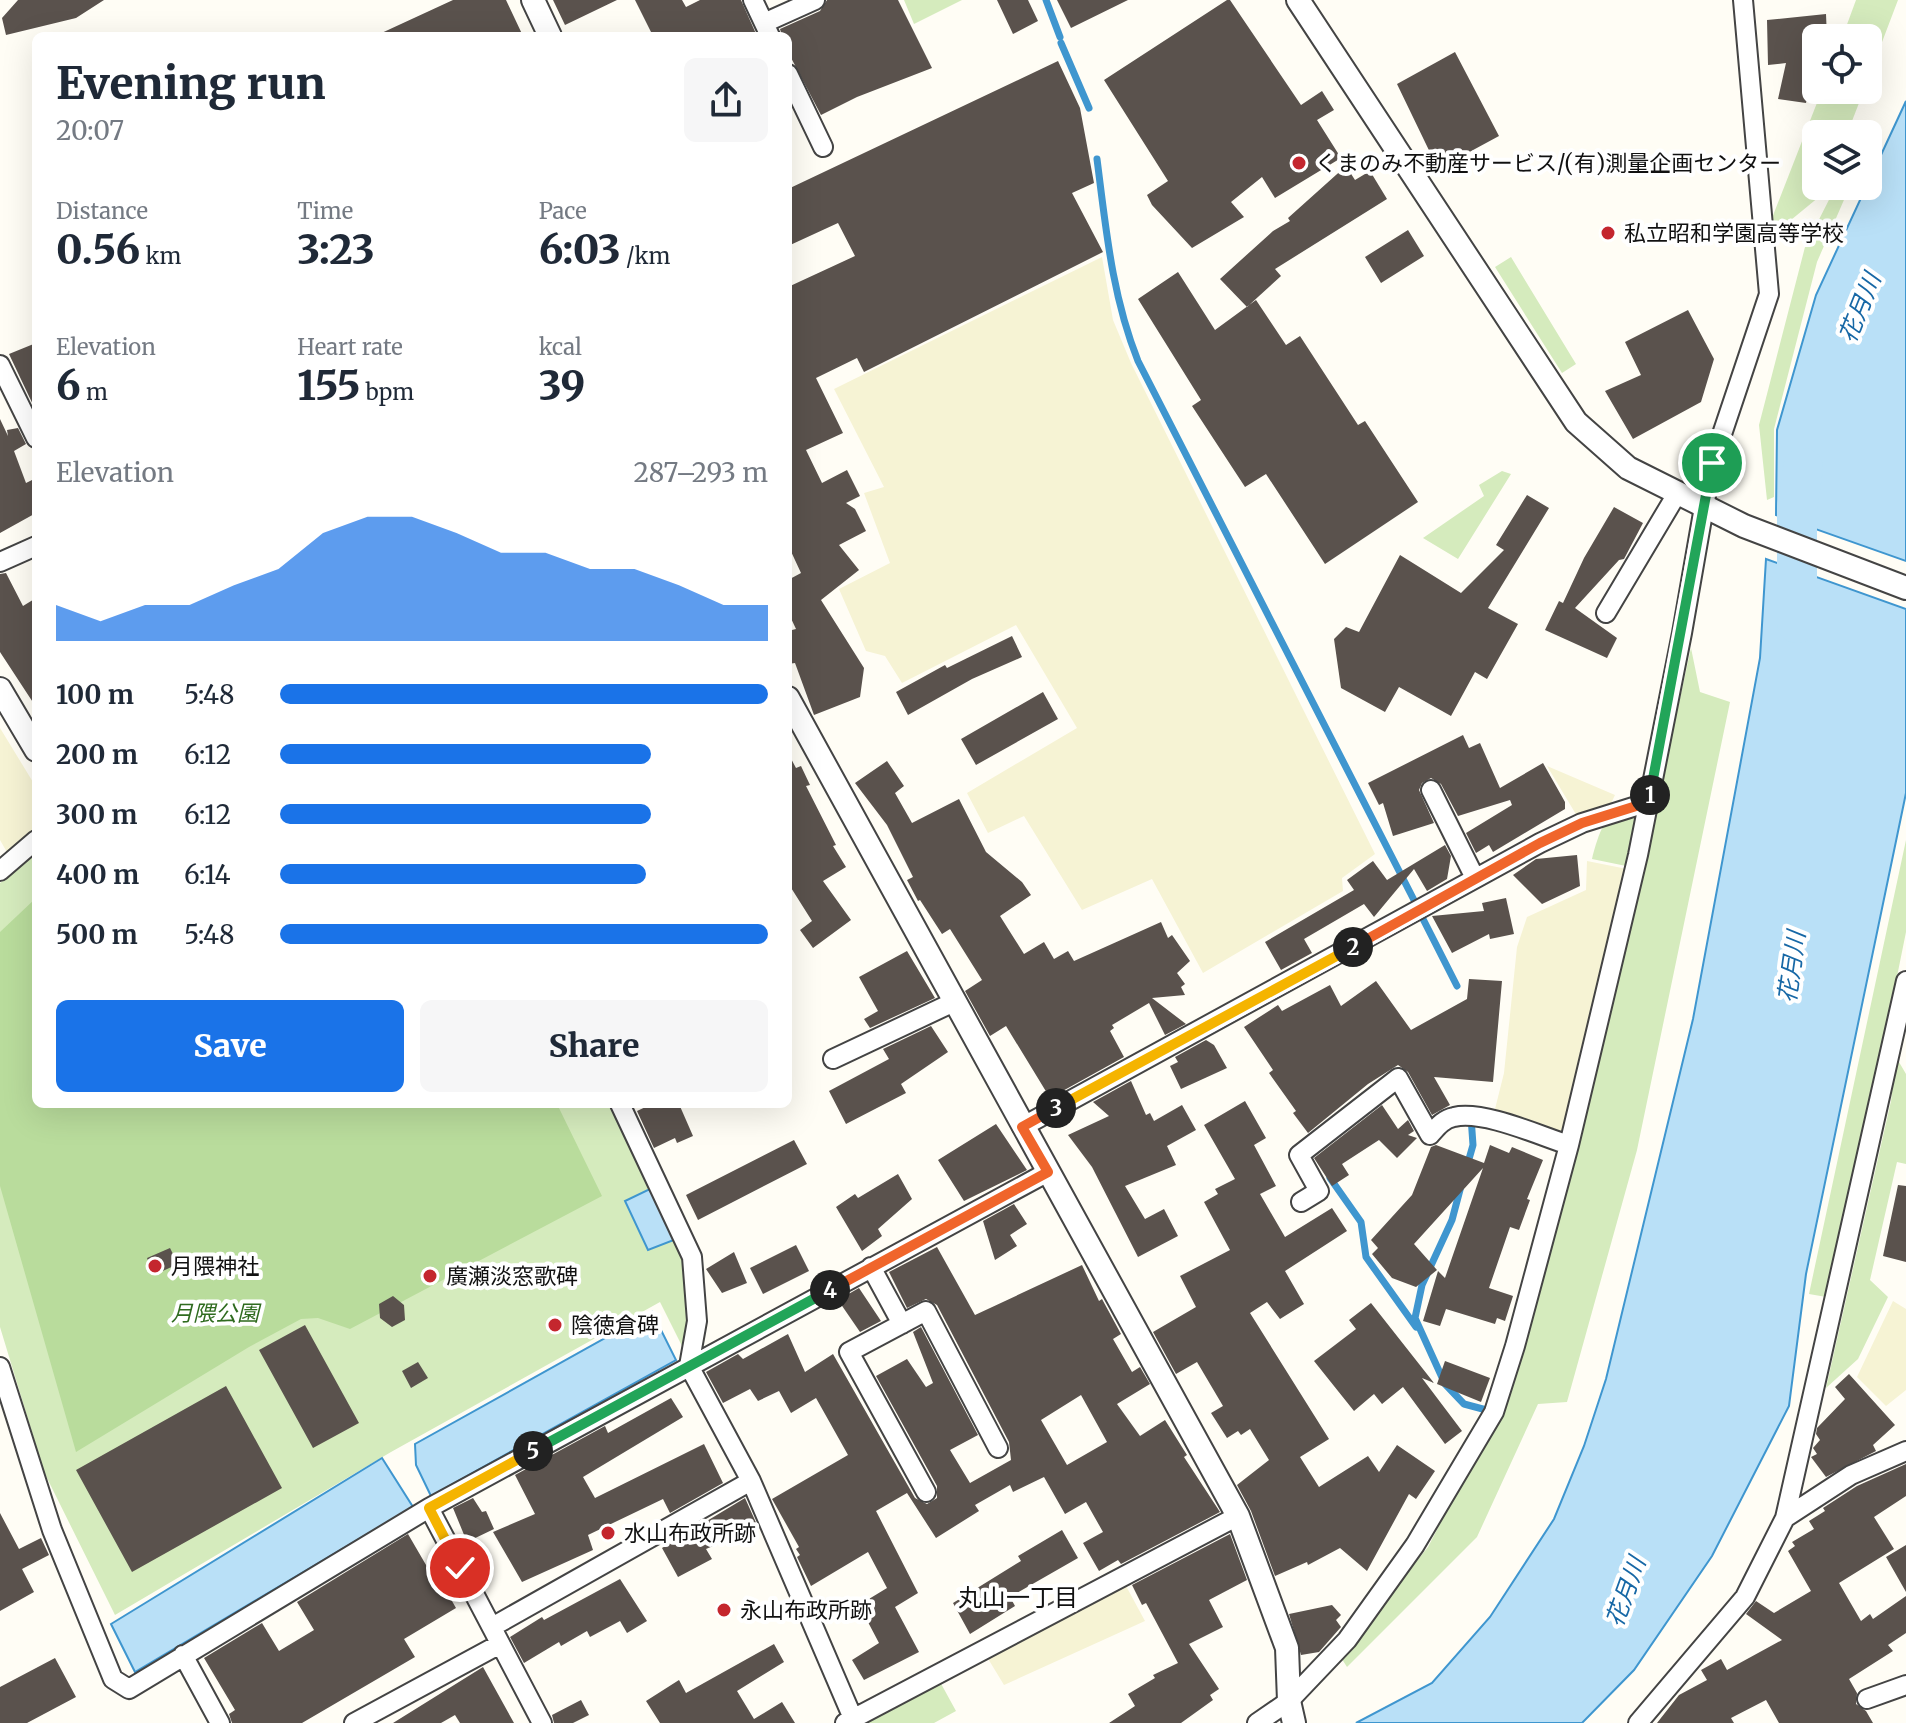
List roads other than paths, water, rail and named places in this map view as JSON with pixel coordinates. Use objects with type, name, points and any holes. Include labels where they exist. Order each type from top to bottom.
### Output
[{"type":"street","points":[[533,0],[548,32]]},
{"type":"street","points":[[753,0],[767,30],[815,0]]},
{"type":"street","points":[[1298,0],[1576,422],[1628,468],[1744,526],[1906,588]]},
{"type":"street","points":[[1257,1723],[1289,1701],[1347,1640],[1415,1545],[1494,1412],[1515,1346],[1569,1145],[1649,802],[1712,463],[1769,294],[1743,0]]},
{"type":"street","points":[[792,82],[823,147]]},
{"type":"street","points":[[0,365],[32,430]]},
{"type":"street","points":[[1606,613],[1678,492]]},
{"type":"street","points":[[0,562],[32,548]]},
{"type":"street","points":[[0,689],[32,743]]},
{"type":"street","points":[[792,705],[1238,1516],[1287,1648],[1289,1701],[1294,1723]]},
{"type":"street","points":[[1431,790],[1475,878]]},
{"type":"street","points":[[1022,1127],[1475,878],[1582,823],[1649,802]]},
{"type":"street","points":[[0,871],[32,843]]},
{"type":"street","points":[[1646,1720],[1745,1597],[1785,1518],[1906,981]]},
{"type":"street","points":[[833,1059],[954,1002]]},
{"type":"street","points":[[1301,1202],[1319,1191],[1299,1155],[1398,1078],[1430,1135],[1443,1121],[1456,1116],[1490,1120],[1569,1145]]},
{"type":"street","points":[[622,1108],[692,1257],[697,1321],[689,1366],[751,1481],[852,1722],[1238,1516]]},
{"type":"street","points":[[0,1367],[52,1530],[113,1679],[129,1689],[429,1508],[1048,1172]]},
{"type":"street","points":[[871,1267],[902,1324]]},
{"type":"street","points":[[926,1492],[849,1352],[926,1311],[998,1448]]},
{"type":"street","points":[[1785,1518],[1851,1475],[1906,1451]]},
{"type":"street","points":[[354,1723],[751,1481]]},
{"type":"street","points":[[429,1508],[542,1723]]},
{"type":"street","points":[[183,1655],[220,1723]]},
{"type":"street","points":[[1867,1699],[1906,1685]]},
{"type":"water","points":[[1906,101],[1906,561],[1776,515],[1777,430],[1816,295],[1860,200],[1882,200],[1882,153]]},
{"type":"water","points":[[1766,559],[1906,609],[1906,793],[1806,1274],[1789,1406],[1712,1556],[1634,1670],[1582,1723],[1356,1723],[1432,1683],[1490,1617],[1554,1519],[1584,1446],[1606,1379],[1693,1019],[1760,658]]},
{"type":"water","points":[[654,1187],[679,1238],[648,1250],[625,1201]]},
{"type":"water","points":[[652,1312],[676,1360],[431,1496],[416,1465],[415,1444]]},
{"type":"water","points":[[382,1458],[413,1507],[135,1672],[111,1624]]},
{"type":"waterway","points":[[1046,0],[1060,37]]},
{"type":"waterway","points":[[1061,43],[1089,108]]},
{"type":"waterway","points":[[1097,159],[1116,287],[1138,361],[1416,904]]},
{"type":"waterway","name":"花月川","points":[[1797,623],[1797,508],[1803,468]]},
{"type":"waterway","points":[[1422,917],[1457,986]]},
{"type":"waterway","points":[[1467,1166],[1473,1145],[1471,1117]]},
{"type":"waterway","points":[[1330,1178],[1361,1222],[1366,1257],[1416,1327]]},
{"type":"waterway","points":[[1461,1186],[1452,1220],[1422,1285],[1415,1318],[1445,1384],[1464,1404],[1494,1412]]},
{"type":"place","name":"くまのみ不動産サービス/(有)測量企画センター","points":[[1299,163]]},
{"type":"place","name":"私立昭和学園高等学校","points":[[1608,233]]},
{"type":"place","name":"月隈神社","points":[[155,1266]]},
{"type":"place","name":"廣瀬淡窓歌碑","points":[[430,1276]]},
{"type":"place","name":"陰徳倉碑","points":[[555,1325]]},
{"type":"place","name":"水山布政所跡","points":[[608,1533]]},
{"type":"place","name":"永山布政所跡","points":[[724,1610]]},
{"type":"district","name":"丸山一丁目","points":[[1018,1598]]},
{"type":"park label","name":"月隈公園","points":[[215,1313]]}]
